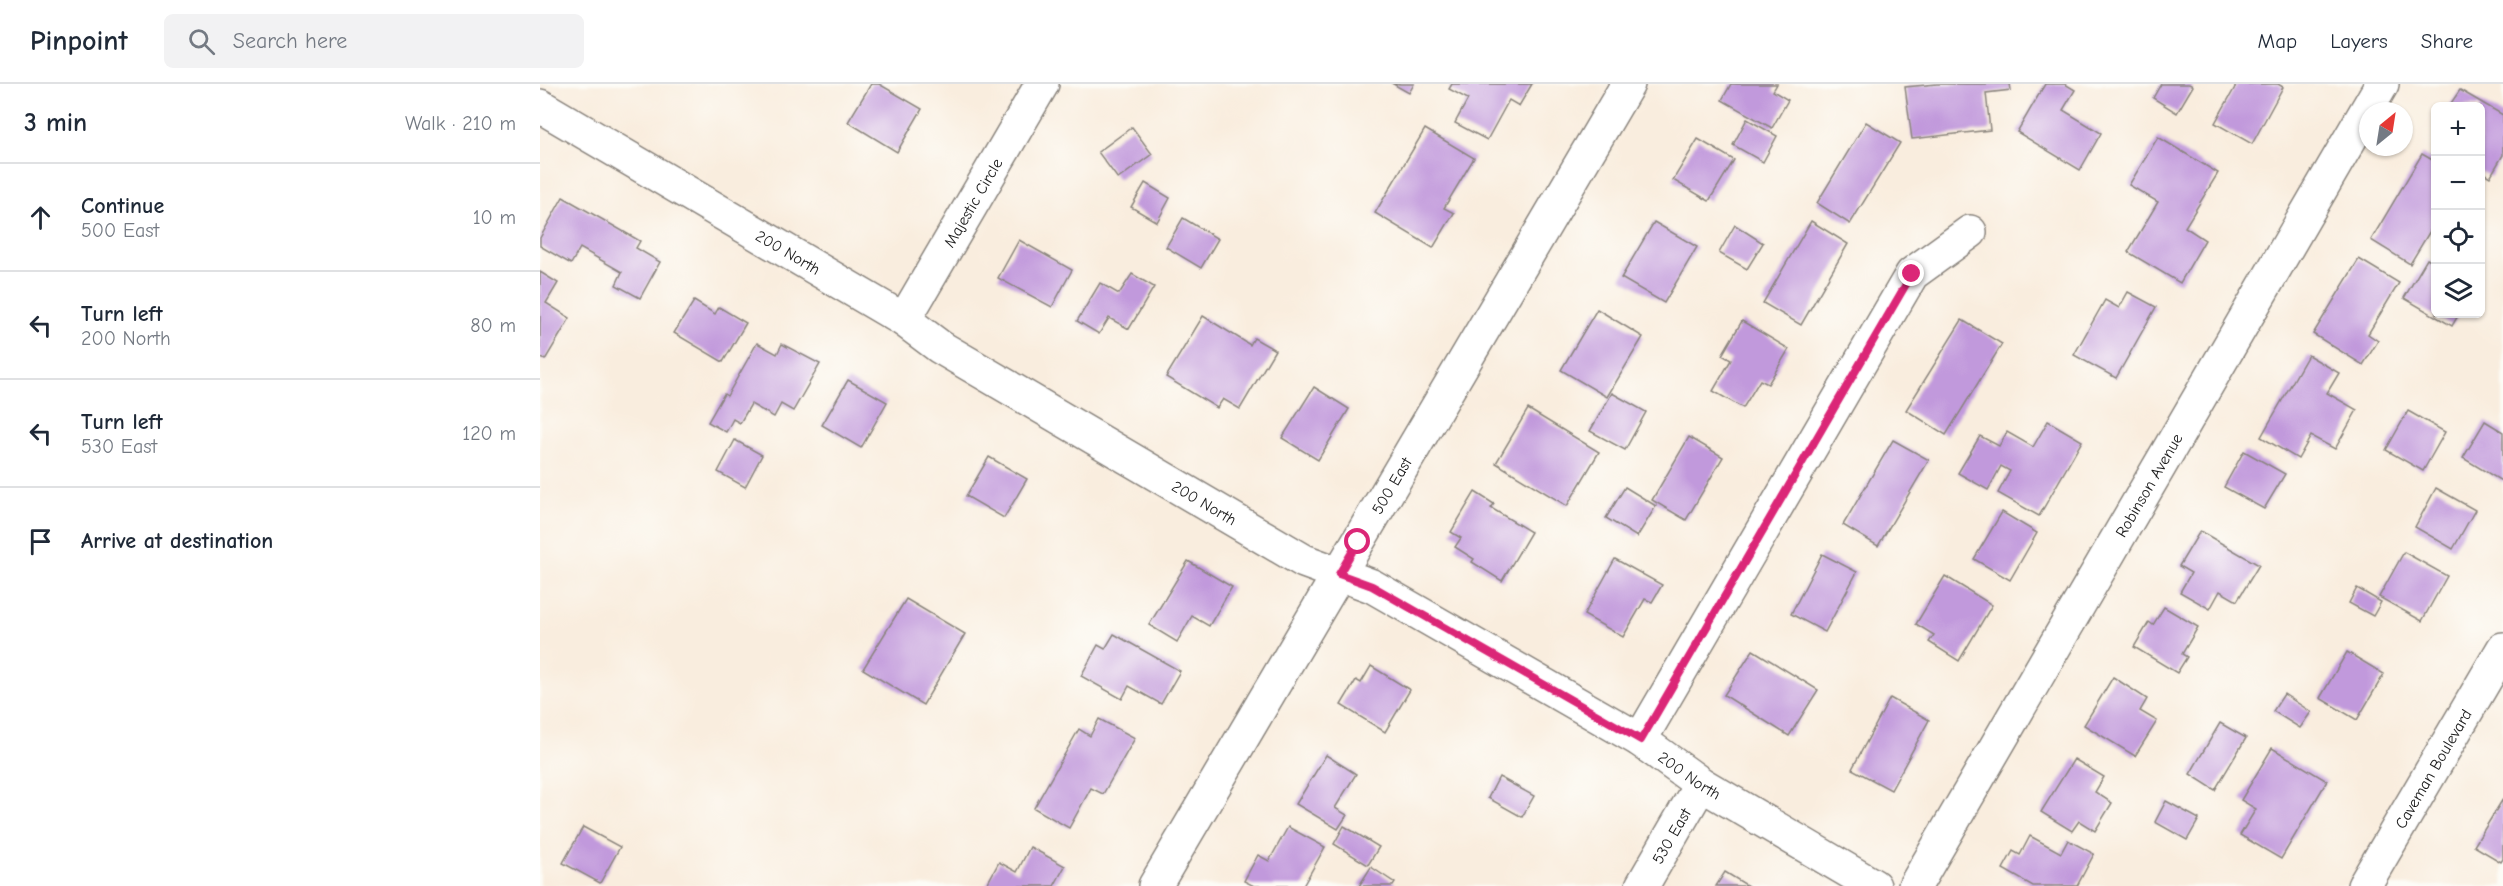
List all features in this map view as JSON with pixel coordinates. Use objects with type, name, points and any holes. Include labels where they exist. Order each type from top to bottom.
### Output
[{"type":"street","name":"Majestic Circle","points":[[904,320],[1042,84]]},
{"type":"street","name":"500 East","points":[[1155,886],[1628,84]]},
{"type":"street","name":"Robinson Avenue","points":[[1915,886],[2382,84]]},
{"type":"street","name":"200 North","points":[[540,106],[904,320],[940,347],[1299,558],[1372,586],[1641,740],[1701,784],[1874,886]]},
{"type":"street","points":[[1641,740],[1912,274],[1970,232]]},
{"type":"street","name":"Caveman Boulevard","points":[[2374,883],[2503,649]]},
{"type":"street","name":"530 East","points":[[1642,886],[1701,784]]},
{"type":"building","points":[[871,84],[879,84],[922,109],[897,152],[848,122]]},
{"type":"building","points":[[1393,84],[1414,84],[1409,93]]},
{"type":"building","points":[[1452,84],[1532,84],[1519,106],[1509,100],[1487,140],[1455,123],[1468,99],[1449,89]]},
{"type":"building","points":[[1731,84],[1777,84],[1773,91],[1788,100],[1772,128],[1722,100]]},
{"type":"building","points":[[1937,84],[2010,84],[2011,90],[1986,93],[1990,130],[1912,139],[1905,87]]},
{"type":"building","points":[[2045,84],[2065,84],[2075,90],[2063,110],[2101,133],[2080,170],[2017,132]]},
{"type":"building","points":[[2161,84],[2193,86],[2177,113],[2153,98]]},
{"type":"building","points":[[2237,84],[2278,84],[2283,87],[2252,144],[2215,123]]},
{"type":"building","points":[[2460,90],[2481,102],[2452,102]]},
{"type":"building","points":[[2485,105],[2503,115],[2503,155],[2490,177],[2485,174]]},
{"type":"building","points":[[1747,119],[1777,136],[1763,162],[1733,145]]},
{"type":"building","points":[[1866,122],[1900,143],[1850,224],[1817,203]]},
{"type":"building","points":[[1132,127],[1152,154],[1118,179],[1098,152]]},
{"type":"building","points":[[1425,129],[1474,158],[1444,208],[1454,213],[1433,248],[1375,213]]},
{"type":"building","points":[[2158,137],[2218,173],[2185,227],[2205,240],[2180,283],[2128,252],[2158,202],[2129,185]]},
{"type":"building","points":[[1698,139],[1734,160],[1709,201],[1673,180]]},
{"type":"building","points":[[2422,154],[2431,159],[2431,229],[2410,264],[2371,240]]},
{"type":"building","points":[[1145,183],[1170,198],[1157,222],[1131,207]]},
{"type":"building","points":[[563,197],[640,241],[636,248],[660,262],[640,298],[616,285],[622,272],[580,248],[571,264],[540,246],[540,238]]},
{"type":"building","points":[[1183,218],[1218,239],[1201,268],[1166,247]]},
{"type":"building","points":[[1811,221],[1848,244],[1801,325],[1763,303]]},
{"type":"building","points":[[1654,222],[1697,247],[1664,303],[1621,278]]},
{"type":"building","points":[[1735,225],[1763,243],[1747,269],[1719,253]]},
{"type":"building","points":[[1019,240],[1072,270],[1052,307],[998,278]]},
{"type":"building","points":[[2359,259],[2399,283],[2368,334],[2378,341],[2363,365],[2313,334]]},
{"type":"building","points":[[2427,259],[2431,261],[2431,314],[2404,298]]},
{"type":"building","points":[[540,272],[558,283],[546,303],[570,318],[545,360],[540,357]]},
{"type":"building","points":[[1132,274],[1154,287],[1129,329],[1109,318],[1099,334],[1077,321],[1100,283],[1119,294]]},
{"type":"building","points":[[2128,292],[2156,307],[2116,378],[2074,355],[2105,300],[2119,308]]},
{"type":"building","points":[[694,301],[715,314],[719,307],[746,323],[723,362],[674,333]]},
{"type":"building","points":[[1597,309],[1643,337],[1607,397],[1561,370]]},
{"type":"building","points":[[1203,316],[1250,345],[1254,338],[1275,350],[1240,409],[1223,399],[1217,408],[1166,377]]},
{"type":"building","points":[[2438,318],[2457,318],[2452,326]]},
{"type":"building","points":[[1962,320],[2002,344],[1946,435],[1906,410]]},
{"type":"building","points":[[1742,321],[1789,349],[1768,384],[1760,380],[1743,408],[1713,391],[1731,360],[1722,355]]},
{"type":"building","points":[[757,343],[777,354],[782,344],[820,364],[793,411],[781,404],[774,417],[751,404],[740,423],[733,419],[726,432],[708,422],[724,394],[727,396]]},
{"type":"building","points":[[2308,355],[2339,373],[2327,393],[2357,410],[2335,449],[2311,436],[2298,459],[2261,437]]},
{"type":"building","points":[[848,380],[887,402],[861,448],[822,425]]},
{"type":"building","points":[[1314,387],[1349,409],[1318,460],[1282,438]]},
{"type":"building","points":[[1612,393],[1646,412],[1625,450],[1590,431]]},
{"type":"building","points":[[1528,409],[1599,452],[1567,506],[1496,463]]},
{"type":"building","points":[[2408,411],[2445,432],[2423,471],[2386,450]]},
{"type":"building","points":[[2048,421],[2082,441],[2039,516],[1998,493],[2010,471],[2001,466],[1988,490],[1958,473],[1980,436],[1999,446],[2007,432],[2033,447]]},
{"type":"building","points":[[2485,421],[2503,432],[2503,482],[2463,458]]},
{"type":"building","points":[[1689,437],[1723,457],[1686,520],[1652,500]]},
{"type":"building","points":[[735,440],[762,455],[745,487],[718,472]]},
{"type":"building","points":[[1893,440],[1929,460],[1878,546],[1843,525]]},
{"type":"building","points":[[2244,451],[2285,474],[2264,509],[2224,487]]},
{"type":"building","points":[[989,457],[1027,479],[1004,518],[966,496]]},
{"type":"building","points":[[1625,487],[1656,506],[1637,537],[1606,518]]},
{"type":"building","points":[[2436,488],[2475,510],[2453,549],[2415,527]]},
{"type":"building","points":[[1475,492],[1494,504],[1491,508],[1531,532],[1502,581],[1472,562],[1474,559],[1455,547],[1461,538],[1451,532]]},
{"type":"building","points":[[2002,512],[2037,533],[2010,580],[1974,559]]},
{"type":"building","points":[[2200,531],[2259,565],[2237,601],[2220,591],[2210,609],[2180,592],[2191,573],[2179,566]]},
{"type":"building","points":[[2404,552],[2447,576],[2422,621],[2379,597]]},
{"type":"building","points":[[1822,554],[1857,572],[1825,632],[1791,614]]},
{"type":"building","points":[[1615,559],[1662,585],[1652,602],[1645,599],[1623,637],[1584,615]]},
{"type":"building","points":[[1188,561],[1232,587],[1209,626],[1192,616],[1177,642],[1149,625]]},
{"type":"building","points":[[1945,576],[1992,605],[1959,661],[1929,642],[1934,635],[1916,624]]},
{"type":"building","points":[[2357,588],[2381,602],[2373,616],[2349,603]]},
{"type":"building","points":[[906,599],[965,634],[923,705],[863,669]]},
{"type":"building","points":[[2164,607],[2198,627],[2182,654],[2187,657],[2177,673],[2134,647],[2149,622],[2153,625]]},
{"type":"building","points":[[1114,634],[1180,671],[1161,704],[1129,686],[1122,699],[1081,676],[1098,645],[1105,649]]},
{"type":"building","points":[[1753,650],[1818,690],[1789,736],[1724,695]]},
{"type":"building","points":[[2347,652],[2384,674],[2357,720],[2320,698]]},
{"type":"building","points":[[1371,666],[1410,690],[1385,732],[1341,705],[1356,680],[1361,683]]},
{"type":"building","points":[[2113,677],[2147,699],[2140,711],[2157,721],[2135,756],[2084,725]]},
{"type":"building","points":[[2284,694],[2311,712],[2300,728],[2273,711]]},
{"type":"building","points":[[1890,698],[1929,720],[1891,790],[1852,769]]},
{"type":"building","points":[[1099,719],[1135,738],[1103,794],[1091,788],[1069,828],[1034,808],[1079,729],[1090,736]]},
{"type":"building","points":[[2220,723],[2246,738],[2215,790],[2190,774]]},
{"type":"building","points":[[2272,748],[2327,781],[2281,859],[2240,835],[2256,809],[2241,800]]},
{"type":"building","points":[[1326,755],[1356,774],[1335,808],[1347,815],[1338,829],[1296,804]]},
{"type":"building","points":[[2074,759],[2104,777],[2095,792],[2112,803],[2095,831],[2079,821],[2072,831],[2041,812]]},
{"type":"building","points":[[1499,777],[1534,796],[1522,817],[1488,798]]},
{"type":"building","points":[[2503,799],[2503,859],[2501,862],[2474,846]]},
{"type":"building","points":[[2166,801],[2199,819],[2187,840],[2155,822]]},
{"type":"building","points":[[1344,826],[1379,847],[1368,865],[1334,844]]},
{"type":"building","points":[[583,827],[620,847],[600,883],[563,863]]},
{"type":"building","points":[[1288,827],[1325,847],[1303,886],[1254,886],[1244,881],[1258,855],[1269,861]]},
{"type":"building","points":[[2030,836],[2061,853],[2068,840],[2094,854],[2077,886],[2033,886],[2003,869],[2013,851],[2020,855]]},
{"type":"building","points":[[1030,847],[1065,866],[1054,886],[986,886],[999,862],[1017,872]]},
{"type":"building","points":[[1371,867],[1395,883],[1393,886],[1359,886]]},
{"type":"building","points":[[1725,872],[1748,886],[1716,886]]},
{"type":"route","points":[[1358,542],[1339,574],[1372,586],[1641,740],[1912,274]]}]
